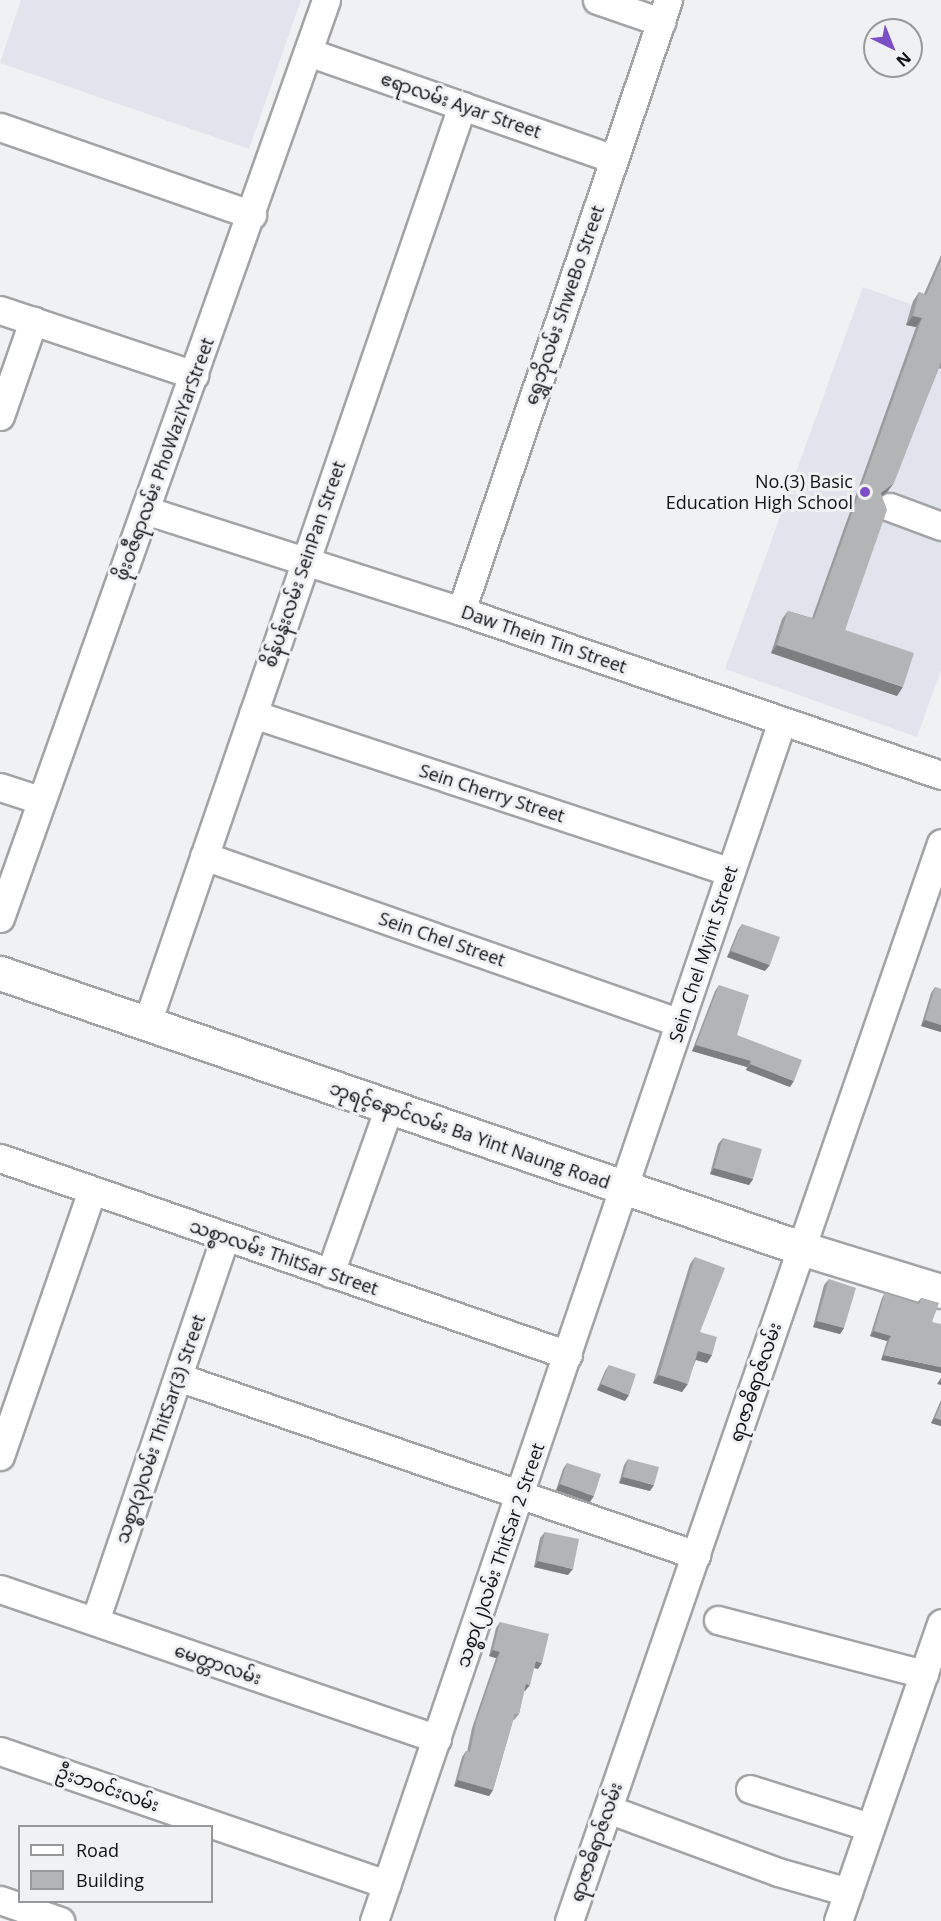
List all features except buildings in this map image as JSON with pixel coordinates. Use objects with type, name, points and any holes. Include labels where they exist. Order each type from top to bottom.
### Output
[{"type":"main road","name":"ဘုရင့်နောင်လမ်း Ba Yint Naung Road","points":[[0,973],[801,1248],[941,1291]]},
{"type":"street","name":"ဖိုးဝဇီရာလမ်း PhoWaziYarStreet","points":[[0,918],[40,800],[252,214],[326,0]]},
{"type":"street","points":[[597,0],[665,11]]},
{"type":"street","name":"ရွှေဘိုလမ်း ShweBo Street","points":[[460,610],[665,11]]},
{"type":"street","name":"ဧရာလမ်း Ayar Street","points":[[308,52],[614,159]]},
{"type":"street","name":"စိန်ပန်းလမ်း SeinPan Street","points":[[147,1023],[462,106]]},
{"type":"street","points":[[0,127],[252,214]]},
{"type":"street","points":[[0,310],[194,375]]},
{"type":"street","points":[[0,416],[33,321]]},
{"type":"street","points":[[890,507],[941,526]]},
{"type":"street","name":"Daw Thein Tin Street","points":[[145,510],[460,610],[941,775]]},
{"type":"street","name":"Sein Cherry Street","points":[[253,714],[731,872]]},
{"type":"street","name":"Sein Chel Myint Street","points":[[626,1188],[782,721]]},
{"type":"street","points":[[0,786],[40,800]]},
{"type":"street","name":"ရာဇာဓိရာဇ်လမ်း","points":[[569,1921],[941,843]]},
{"type":"street","name":"Sein Chel Street","points":[[204,856],[681,1023]]},
{"type":"street","points":[[330,1273],[389,1107]]},
{"type":"street","name":"သစ္စာလမ်း ThitSar Street","points":[[0,1158],[568,1355]]},
{"type":"street","name":"သစ္စာ(၂)လမ်း ThitSar 2 Street","points":[[374,1921],[626,1188]]},
{"type":"street","points":[[0,1456],[92,1191]]},
{"type":"street","name":"သစ္စာ(၃)လမ်း ThitSar(3) Street","points":[[95,1621],[225,1237]]},
{"type":"street","points":[[178,1377],[696,1555]]},
{"type":"street","name":"မေတ္တာလမ်း","points":[[0,1589],[437,1739]]},
{"type":"street","points":[[718,1620],[924,1674]]},
{"type":"street","points":[[838,1921],[941,1623]]},
{"type":"street","name":"ဦးဘဝင်းလမ်း","points":[[0,1751],[387,1884]]},
{"type":"street","points":[[750,1789],[870,1827]]},
{"type":"street","points":[[608,1809],[778,1872],[848,1892]]},
{"type":"street","points":[[0,1900],[60,1921]]},
{"type":"shaded area","points":[[21,0],[301,0],[249,149],[0,63]]},
{"type":"shaded area","name":"No.(3) Basic Education High School","points":[[863,287],[941,315],[941,670],[917,737],[725,669]]},
{"type":"place","name":"No.(3) Basic Education High School","points":[[865,492]]}]
